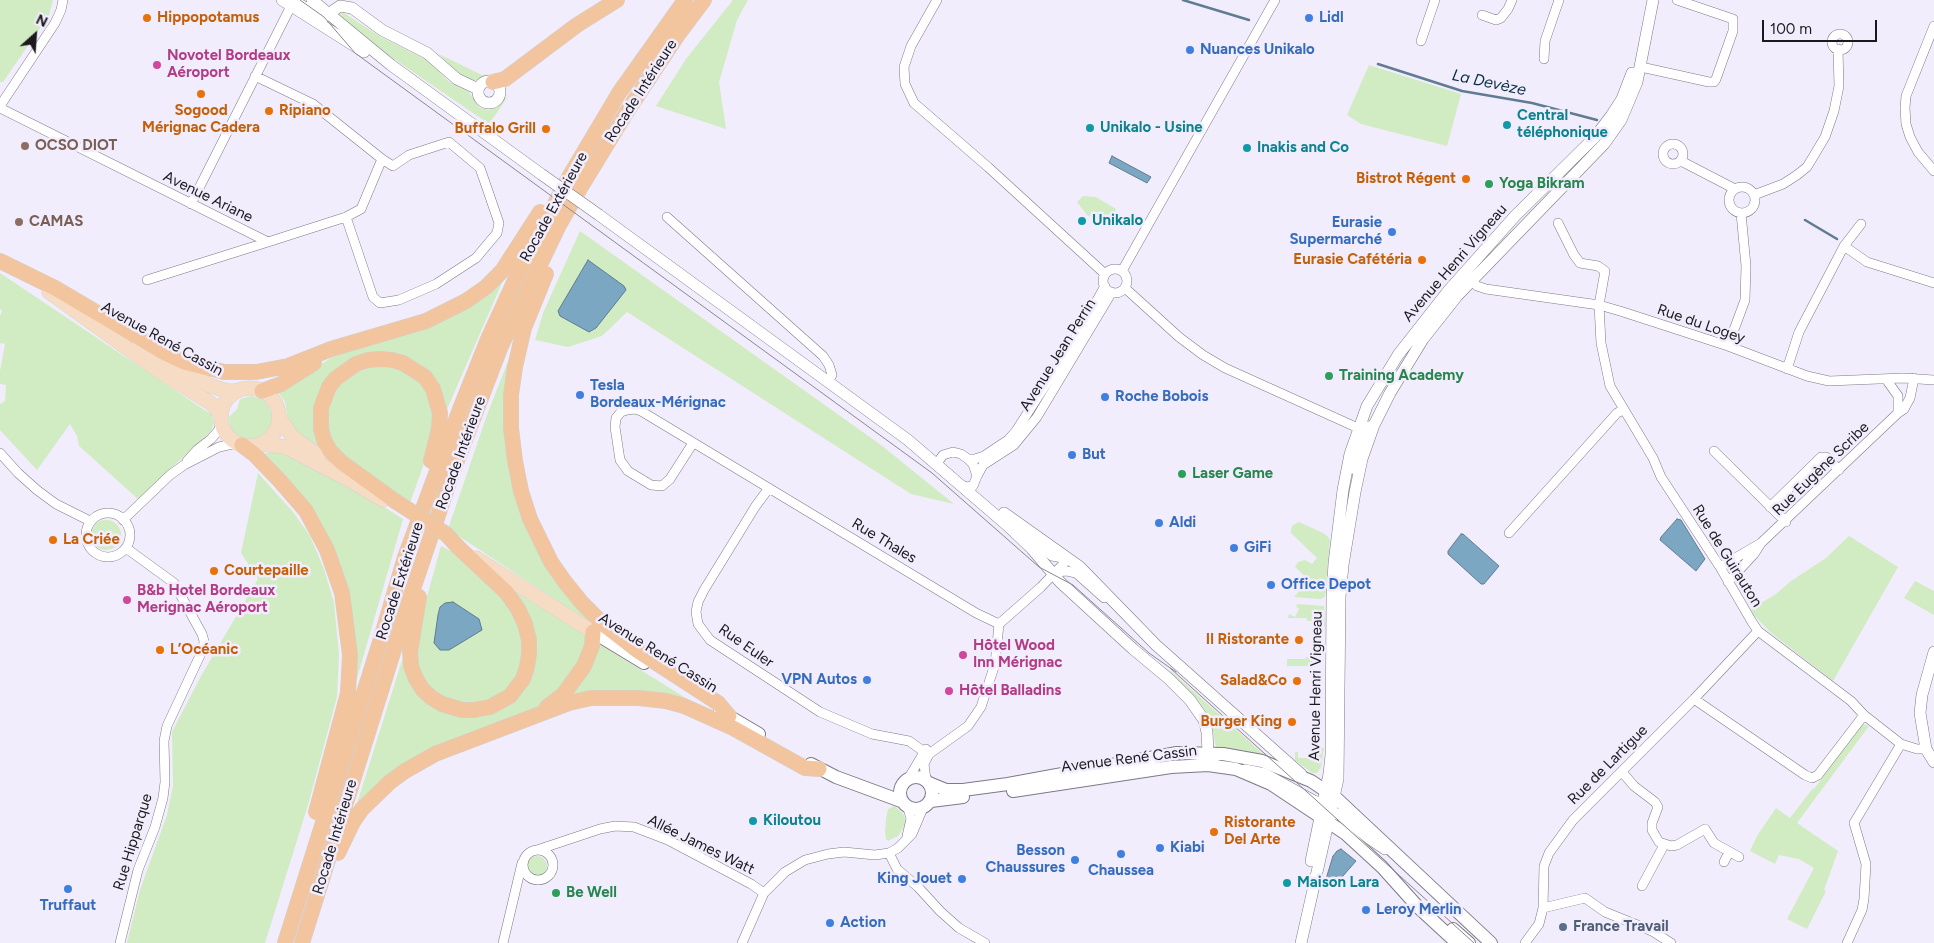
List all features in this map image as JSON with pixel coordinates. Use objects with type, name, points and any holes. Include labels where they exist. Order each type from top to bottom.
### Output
[{"type":"highway","points":[[493,82],[505,79],[577,25],[617,0]]},
{"type":"highway","name":"Rocade Extérieure","points":[[285,943],[405,556],[488,339],[515,280],[569,177],[619,93],[685,0]]},
{"type":"highway","name":"Rocade Intérieure","points":[[302,943],[412,592],[473,416],[505,338],[559,225],[582,185],[626,113],[677,36],[704,0]]},
{"type":"highway","points":[[0,261],[77,300],[165,353],[196,366],[224,372],[256,372],[288,366],[343,346],[426,321],[466,301],[486,287],[502,271],[561,173],[619,93]]},
{"type":"highway","points":[[582,185],[584,198],[533,304],[524,328],[515,367],[511,395],[511,428],[521,491],[530,519],[551,562],[582,603],[602,623],[627,643],[718,703],[729,716]]},
{"type":"highway","points":[[262,390],[281,384],[343,346]]},
{"type":"highway","points":[[405,556],[435,447],[440,413],[433,389],[425,377],[414,369],[392,360],[368,360],[345,370],[329,387],[321,408],[321,429],[330,451],[341,462],[395,504],[446,534],[507,593],[518,609],[529,640],[530,654],[523,679],[517,688],[500,702],[490,707],[474,710],[451,707],[432,698],[423,690],[411,666],[410,652],[413,626],[452,474]]},
{"type":"highway","points":[[239,444],[254,454],[306,511],[327,550],[342,593],[347,624],[350,655],[348,693],[305,852],[306,877]]},
{"type":"highway","points":[[325,867],[338,853],[353,822],[367,804],[405,770],[448,745],[547,706],[563,695],[584,666],[592,646],[593,632]]},
{"type":"highway","points":[[435,754],[569,703],[591,698],[638,698],[684,706],[739,730],[805,768],[819,769]]},
{"type":"main road","name":"Avenue René Cassin","points":[[0,261],[73,308],[200,381],[220,389],[237,391]]},
{"type":"main road","name":"Avenue René Cassin","points":[[73,308],[156,369],[212,404],[221,419]]},
{"type":"main road","points":[[279,417],[274,434],[268,440],[251,446],[239,444],[224,431],[221,419],[223,405],[237,391],[245,388],[262,390],[274,401],[279,417],[292,436],[352,481]]},
{"type":"main road","points":[[260,444],[286,447],[395,504]]},
{"type":"main road","name":"Avenue René Cassin","points":[[458,547],[729,716],[819,769],[905,804]]},
{"type":"main road","name":"Avenue René Cassin","points":[[927,782],[940,788],[962,790],[1008,784],[1167,755],[1208,752],[1262,761],[1311,781],[1330,794],[1491,943]]},
{"type":"main road","name":"Avenue René Cassin","points":[[927,804],[1156,769],[1222,766],[1236,769],[1271,784],[1325,814],[1372,858],[1398,887]]},
{"type":"main road","points":[[917,777],[927,782],[932,792],[927,804],[912,809],[905,804],[900,792],[906,781],[917,777]]},
{"type":"main road","name":"Avenue René Cassin","points":[[845,781],[882,786],[906,781]]},
{"type":"main road","points":[[1398,887],[1458,943]]},
{"type":"main road","points":[[1398,887],[1423,903],[1469,943]]},
{"type":"street","points":[[0,107],[55,23],[62,10],[63,0]]},
{"type":"street","points":[[312,0],[357,39],[420,87],[940,464],[960,485],[1032,549],[1055,574],[1133,649],[1169,679],[1190,700],[1204,720],[1208,752],[1212,759],[1222,766]]},
{"type":"street","points":[[937,0],[911,46],[904,67],[905,84],[914,103],[988,167],[1105,274]]},
{"type":"street","points":[[1122,271],[1275,0]]},
{"type":"street","points":[[1421,41],[1435,0]]},
{"type":"street","points":[[1482,15],[1496,20],[1501,18],[1512,0]]},
{"type":"street","points":[[1544,59],[1545,41],[1559,0]]},
{"type":"street","name":"Avenue Henri Vigneau","points":[[1330,794],[1334,563],[1343,490],[1350,454],[1358,428],[1367,406],[1398,355],[1468,277],[1604,144],[1621,120],[1630,102],[1653,0]]},
{"type":"street","points":[[1639,64],[1709,82],[1714,82],[1716,79],[1733,31],[1733,19],[1677,0]]},
{"type":"street","points":[[288,2],[324,17],[340,6],[352,8],[382,30],[428,53],[457,79],[478,89]]},
{"type":"street","points":[[191,204],[255,76],[288,2]]},
{"type":"street","points":[[288,2],[420,87]]},
{"type":"street","points":[[1934,26],[1906,96],[1905,108],[1906,124],[1910,137],[1918,152],[1934,171]]},
{"type":"street","points":[[1754,195],[1783,184],[1798,175],[1807,167],[1824,138],[1834,111],[1839,86],[1838,49]]},
{"type":"street","points":[[255,76],[313,104],[393,166],[409,155],[449,142],[480,168],[499,222],[497,234],[476,258],[436,284],[399,300],[380,303],[373,297],[346,217]]},
{"type":"street","points":[[493,82],[500,91],[498,98],[493,102],[486,103],[480,99],[478,89],[482,83],[493,82]]},
{"type":"street","name":"Avenue Ariane","points":[[0,107],[268,242]]},
{"type":"street","points":[[147,280],[346,217],[361,209],[382,159]]},
{"type":"street","points":[[1681,161],[1735,190]]},
{"type":"street","points":[[1739,188],[1748,189],[1754,195],[1753,208],[1750,211],[1742,213],[1732,209],[1729,202],[1731,194],[1735,190],[1739,188]]},
{"type":"street","points":[[1728,346],[1745,300],[1746,266],[1742,213]]},
{"type":"street","points":[[667,217],[823,356],[829,365],[832,375],[828,381]]},
{"type":"street","name":"Rue de Guirauton","points":[[1558,223],[1580,263],[1598,266],[1605,271],[1599,306],[1601,343],[1610,386],[1661,477],[1720,567],[1758,631],[1846,698],[1901,744],[1917,749],[1926,749]]},
{"type":"street","points":[[1787,369],[1799,332],[1844,246],[1861,224]]},
{"type":"street","points":[[1844,246],[1867,262],[1934,283]]},
{"type":"street","points":[[1115,268],[1122,271],[1127,277],[1125,288],[1119,292],[1109,289],[1103,280],[1105,274],[1115,268]]},
{"type":"street","name":"Avenue Henri Vigneau","points":[[1330,794],[1338,779],[1340,597],[1343,566],[1362,459],[1374,425],[1390,393],[1423,339],[1468,277]]},
{"type":"street","name":"Rue du Logey","points":[[1468,277],[1477,286],[1486,289],[1599,306],[1728,346],[1787,369],[1829,381],[1914,378],[1934,380]]},
{"type":"street","points":[[1125,288],[1178,337],[1225,368],[1358,428],[1374,425]]},
{"type":"street","name":"Avenue Jean Perrin","points":[[975,481],[983,465],[1002,453],[1021,431],[1077,336],[1109,289]]},
{"type":"street","name":"Rue Eugène Scribe","points":[[1728,582],[1762,544],[1904,409],[1910,398],[1914,378]]},
{"type":"street","points":[[1886,379],[1898,396],[1898,413]]},
{"type":"street","name":"Rue Thales","points":[[694,443],[670,479],[662,486],[651,486],[628,471],[620,460],[615,427],[616,418],[621,412],[634,409],[641,411],[769,488],[970,610],[999,624]]},
{"type":"street","points":[[1509,534],[1617,413],[1622,410]]},
{"type":"street","points":[[184,465],[218,431],[221,419]]},
{"type":"street","name":"Avenue Henri Vigneau","points":[[1355,492],[1356,457],[1363,437],[1362,432],[1358,428]]},
{"type":"street","name":"Avenue Jean Perrin","points":[[940,464],[943,455],[952,452],[968,459],[984,456],[1021,431]]},
{"type":"street","points":[[123,520],[170,475],[184,465],[219,447],[239,444]]},
{"type":"street","points":[[1714,451],[1786,522]]},
{"type":"street","points":[[0,452],[18,473],[37,490],[56,504],[90,521]]},
{"type":"street","points":[[1770,506],[1821,457],[1826,457],[1840,470]]},
{"type":"street","points":[[968,459],[973,464],[975,481]]},
{"type":"street","points":[[940,464],[975,481],[1012,520],[1088,575],[1156,645],[1286,762],[1311,781]]},
{"type":"street","points":[[960,485],[966,488],[975,481]]},
{"type":"street","name":"Rue Euler","points":[[769,488],[755,507],[704,590],[698,602],[696,612],[698,624],[710,640],[820,712],[872,734],[909,741],[923,751]]},
{"type":"street","points":[[110,513],[123,520],[129,533],[129,541],[126,548],[108,557],[96,553],[87,542],[86,535],[90,521],[103,514],[110,513]]},
{"type":"street","points":[[1008,526],[1052,556],[1068,559]]},
{"type":"street","name":"Rue Eugène Scribe","points":[[1720,567],[1762,544]]},
{"type":"street","name":"Rue Hipparque","points":[[120,943],[138,870],[155,827],[161,805],[165,782],[164,740],[167,726],[204,641],[174,583],[126,548]]},
{"type":"street","points":[[927,782],[924,764],[929,754],[972,722],[980,707],[995,664],[999,624],[1055,574],[1068,559]]},
{"type":"street","points":[[1055,574],[1067,571],[1076,572],[1115,608],[1136,623]]},
{"type":"street","name":"Rue de Lartigue","points":[[1525,943],[1539,924],[1543,908],[1544,866],[1549,853],[1573,820],[1694,699],[1758,631]]},
{"type":"street","points":[[1934,652],[1922,695],[1920,713],[1926,749],[1934,762]]},
{"type":"street","points":[[1694,699],[1812,778],[1818,775],[1864,715]]},
{"type":"street","points":[[906,781],[923,751],[935,742],[955,736]]},
{"type":"street","points":[[1847,943],[1862,910],[1866,864],[1854,823],[1901,744]]},
{"type":"street","points":[[1622,772],[1634,786],[1655,802],[1658,807],[1652,823],[1652,830],[1659,842],[1664,845],[1677,846],[1709,827],[1714,843],[1739,857]]},
{"type":"street","points":[[1301,943],[1326,804],[1330,794]]},
{"type":"street","points":[[901,844],[907,837],[911,819],[905,804]]},
{"type":"street","points":[[742,943],[764,893],[785,872],[805,860],[838,852],[869,855],[889,853],[912,834],[927,804]]},
{"type":"street","points":[[1325,814],[1346,818],[1370,839],[1396,854]]},
{"type":"street","points":[[1294,943],[1325,814]]},
{"type":"street","name":"Allée James Watt","points":[[537,850],[600,829],[615,826],[634,827],[668,840],[764,893]]},
{"type":"street","points":[[1642,886],[1664,845]]},
{"type":"street","points":[[503,943],[523,862],[528,854],[537,850],[546,853],[550,857],[553,866],[549,875],[540,880],[531,879],[524,872],[523,862]]},
{"type":"street","points":[[1724,862],[1729,852]]},
{"type":"street","points":[[889,853],[897,869],[912,881],[940,911],[959,928],[985,943]]},
{"type":"street","points":[[1543,908],[1584,898],[1605,912],[1652,931],[1671,943]]},
{"type":"green space","points":[[0,0],[53,0],[49,15],[3,82],[0,82]]},
{"type":"green space","points":[[733,0],[748,0],[737,20],[719,82],[726,129],[656,106],[686,59]]},
{"type":"green space","points":[[344,13],[381,37],[429,61],[448,81],[469,92],[479,107],[488,110],[496,108],[509,95],[489,124],[346,26],[339,17],[340,14]]},
{"type":"green space","points":[[439,54],[482,75],[504,73],[473,81],[456,72]]},
{"type":"green space","points":[[1369,65],[1461,94],[1447,146],[1361,124],[1347,115]]},
{"type":"green space","points":[[1083,196],[1096,197],[1116,209],[1113,217],[1097,220],[1087,215],[1077,202]]},
{"type":"green space","points":[[580,231],[881,445],[954,504],[911,494],[627,312],[602,336],[568,347],[535,340],[543,313]]},
{"type":"green space","points":[[0,273],[212,415],[214,423],[211,431],[138,499],[79,446],[77,436],[70,424],[37,470],[0,430],[0,404],[5,401],[6,385],[0,384],[0,371],[5,344],[0,343],[0,316],[2,311],[0,309]]},
{"type":"green space","points":[[505,276],[445,414],[402,357],[327,381],[325,454],[292,428],[288,421],[285,402],[278,392],[334,356],[374,343]]},
{"type":"green space","points":[[512,351],[526,522],[600,629],[448,529],[487,415]]},
{"type":"green space","points":[[374,366],[403,370],[419,380],[429,397],[434,419],[433,438],[410,503],[339,452],[330,436],[327,413],[337,389],[342,382],[357,372]]},
{"type":"green space","points":[[251,396],[263,399],[268,405],[273,418],[265,435],[254,440],[239,437],[233,432],[230,427],[229,417],[237,409],[240,399]]},
{"type":"green space","points":[[273,452],[287,455],[403,519],[354,689],[342,575],[262,454]]},
{"type":"green space","points":[[258,473],[293,512],[310,536],[324,569],[334,603],[339,654],[337,697],[308,805],[265,943],[127,943],[140,890],[167,815],[173,786],[172,732],[201,676],[258,579],[241,553]]},
{"type":"green space","points":[[106,520],[112,521],[120,529],[120,541],[112,549],[106,550],[100,549],[92,541],[91,535],[92,529],[100,521]]},
{"type":"green space","points":[[1299,522],[1325,534],[1330,539],[1325,597],[1321,599],[1294,597],[1309,580],[1295,567],[1298,562],[1305,560],[1312,564],[1317,558],[1291,533],[1293,525]]},
{"type":"green space","points":[[1849,536],[1898,567],[1833,681],[1770,632],[1753,614],[1751,609],[1776,594],[1791,581],[1826,558]]},
{"type":"green space","points":[[441,546],[460,556],[505,601],[520,625],[524,648],[521,668],[511,687],[496,698],[479,703],[463,704],[444,698],[427,684],[417,665],[416,642]]},
{"type":"green space","points":[[1915,581],[1934,591],[1934,615],[1904,598]]},
{"type":"green space","points":[[511,589],[585,635],[587,648],[557,693],[540,706],[440,747],[354,813],[404,654],[407,672],[467,717],[530,678],[536,661],[535,642]]},
{"type":"green space","points":[[1298,604],[1324,606],[1325,627],[1315,621],[1307,621],[1307,618],[1288,618],[1289,614],[1295,617],[1299,609],[1296,606]]},
{"type":"green space","points":[[599,644],[705,710],[566,699]]},
{"type":"green space","points":[[1314,649],[1320,649],[1318,662],[1315,666],[1287,666],[1287,659],[1314,657]]},
{"type":"green space","points":[[1161,665],[1173,673],[1271,761],[1250,754],[1248,751],[1216,747],[1212,727],[1205,710],[1198,700]]},
{"type":"green space","points":[[1862,724],[1869,726],[1797,823],[1838,851],[1824,890],[1826,891],[1807,929],[1787,919],[1814,868],[1799,859],[1779,855],[1775,864],[1750,851],[1757,836],[1776,808],[1790,818]]},
{"type":"green space","points":[[1320,747],[1324,748],[1321,767],[1317,773],[1312,773],[1295,760],[1295,752],[1298,752],[1298,758],[1312,758],[1313,752]]},
{"type":"green space","points":[[895,806],[904,815],[906,823],[898,836],[888,841],[885,832],[888,809]]},
{"type":"green space","points":[[533,856],[541,856],[547,862],[547,870],[541,876],[533,876],[527,870],[527,862]]},
{"type":"water","points":[[1112,156],[1151,177],[1147,183],[1109,163]]},
{"type":"water","points":[[588,260],[624,286],[626,290],[596,328],[589,332],[560,316],[558,311]]},
{"type":"water","points":[[1677,519],[1681,520],[1705,559],[1696,571],[1660,540]]},
{"type":"water","points":[[1461,534],[1499,566],[1484,584],[1481,584],[1448,554],[1448,551]]},
{"type":"water","points":[[453,602],[479,619],[482,630],[449,650],[440,650],[434,643],[440,607],[445,603]]},
{"type":"water","points":[[1341,849],[1356,861],[1336,884],[1326,879],[1333,856]]},
{"type":"waterway","name":"La Devèze","points":[[1183,0],[1249,20]]},
{"type":"waterway","name":"La Devèze","points":[[1378,64],[1462,91],[1532,103],[1597,120]]},
{"type":"waterway","name":"La Devèze","points":[[1805,220],[1837,239]]},
{"type":"tram line","points":[[300,0],[324,17],[355,53],[932,473],[1039,567],[1073,585],[1149,653],[1176,672]]},
{"type":"tram line","points":[[1170,668],[1474,943]]},
{"type":"place","name":"Hippopotamus","points":[[147,18]]},
{"type":"place","name":"Lidl","points":[[1309,18]]},
{"type":"place","name":"Nuances Unikalo","points":[[1190,50]]},
{"type":"place","name":"Novotel Bordeaux Aéroport","points":[[157,65]]},
{"type":"place","name":"Sogood Mérignac Cadera","points":[[201,94]]},
{"type":"place","name":"Ripiano","points":[[269,111]]},
{"type":"place","name":"Central téléphonique","points":[[1507,125]]},
{"type":"place","name":"Unikalo - Usine","points":[[1090,128]]},
{"type":"place","name":"Buffalo Grill","points":[[546,129]]},
{"type":"place","name":"OCSO DIOT","points":[[25,146]]},
{"type":"place","name":"Inakis and Co","points":[[1247,148]]},
{"type":"place","name":"Bistrot Régent","points":[[1466,179]]},
{"type":"place","name":"Yoga Bikram","points":[[1489,184]]},
{"type":"place","name":"Unikalo","points":[[1082,221]]},
{"type":"place","name":"CAMAS","points":[[19,222]]},
{"type":"place","name":"Eurasie Supermarché","points":[[1392,232]]},
{"type":"place","name":"Eurasie Cafétéria","points":[[1422,260]]},
{"type":"place","name":"Training Academy","points":[[1329,376]]},
{"type":"place","name":"Tesla Bordeaux-Mérignac","points":[[580,395]]},
{"type":"place","name":"Roche Bobois","points":[[1105,397]]},
{"type":"place","name":"But","points":[[1072,455]]},
{"type":"place","name":"Laser Game","points":[[1182,474]]},
{"type":"place","name":"Aldi","points":[[1159,523]]},
{"type":"place","name":"La Criée","points":[[53,540]]},
{"type":"place","name":"GiFi","points":[[1234,548]]},
{"type":"place","name":"Courtepaille","points":[[214,571]]},
{"type":"place","name":"Office Depot","points":[[1271,585]]},
{"type":"place","name":"B&b Hotel Bordeaux Merignac Aéroport","points":[[127,600]]},
{"type":"place","name":"Il Ristorante","points":[[1299,640]]},
{"type":"place","name":"L’Océanic","points":[[160,650]]},
{"type":"place","name":"Hôtel Wood Inn Mérignac","points":[[963,655]]},
{"type":"place","name":"VPN Autos","points":[[867,680]]},
{"type":"place","name":"Salad&Co","points":[[1297,681]]},
{"type":"place","name":"Hôtel Balladins","points":[[949,691]]},
{"type":"place","name":"Burger King","points":[[1292,722]]},
{"type":"place","name":"Kiloutou","points":[[753,821]]},
{"type":"place","name":"Ristorante Del Arte","points":[[1214,832]]},
{"type":"place","name":"Kiabi","points":[[1160,848]]},
{"type":"place","name":"Chaussea","points":[[1121,854]]},
{"type":"place","name":"Besson Chaussures","points":[[1075,860]]},
{"type":"place","name":"King Jouet","points":[[962,879]]},
{"type":"place","name":"Maison Lara","points":[[1287,883]]},
{"type":"place","name":"Truffaut","points":[[68,889]]},
{"type":"place","name":"Be Well","points":[[556,893]]},
{"type":"place","name":"Leroy Merlin","points":[[1366,910]]},
{"type":"place","name":"Action","points":[[830,923]]},
{"type":"place","name":"France Travail","points":[[1563,927]]}]
